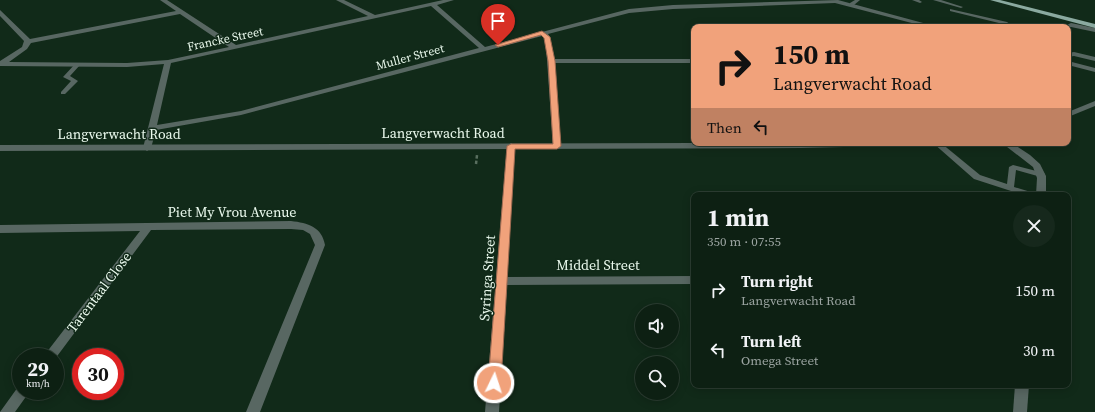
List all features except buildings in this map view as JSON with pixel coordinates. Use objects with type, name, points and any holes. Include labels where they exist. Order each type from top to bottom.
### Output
[{"type":"main road","points":[[992,0],[1095,26]]},
{"type":"main road","points":[[1005,0],[1095,22]]},
{"type":"street","points":[[163,0],[236,48]]},
{"type":"street","points":[[339,0],[374,17]]},
{"type":"street","name":"Francke Street","points":[[0,64],[127,65],[168,62],[451,0]]},
{"type":"street","points":[[659,0],[673,7]]},
{"type":"street","name":"Muller Street","points":[[153,128],[241,113],[628,11],[673,7],[826,0],[855,2],[925,24]]},
{"type":"street","points":[[432,4],[484,49]]},
{"type":"street","points":[[0,12],[28,41]]},
{"type":"street","points":[[0,64],[24,48],[28,41],[181,12]]},
{"type":"street","points":[[542,33],[547,37],[551,61],[557,146]]},
{"type":"street","points":[[551,61],[691,61]]},
{"type":"street","points":[[147,148],[168,62]]},
{"type":"street","points":[[1071,64],[1095,70]]},
{"type":"street","points":[[1071,113],[1095,103]]},
{"type":"street","name":"Langverwacht Road","points":[[0,148],[691,145]]},
{"type":"street","name":"Syringa Street","points":[[492,412],[511,146]]},
{"type":"street","points":[[1010,146],[1039,168],[1041,175],[1041,192]]},
{"type":"street","name":"Piet My Vrou Avenue","points":[[0,229],[291,225],[312,229],[319,238],[318,251],[253,412]]},
{"type":"street","name":"Tarentaal Close","points":[[56,348],[148,227]]},
{"type":"street","name":"Middel Street","points":[[502,281],[691,280]]},
{"type":"street","points":[[1020,412],[1022,388]]},
{"type":"street","points":[[6,412],[16,400]]},
{"type":"lane","points":[[914,0],[920,2]]},
{"type":"lane","points":[[935,0],[980,11]]},
{"type":"lane","points":[[952,10],[1006,24]]},
{"type":"lane","points":[[1071,25],[1095,30]]},
{"type":"lane","points":[[1071,54],[1095,59]]},
{"type":"lane","points":[[63,93],[74,83],[75,81],[66,77],[78,64]]},
{"type":"lane","points":[[941,146],[977,177],[1022,192]]},
{"type":"lane","points":[[1010,188],[1013,167],[1041,175]]},
{"type":"path","points":[[476,164],[478,151]]},
{"type":"route","points":[[494,383],[511,146],[557,146],[551,61],[547,37],[542,33],[498,45]]}]
